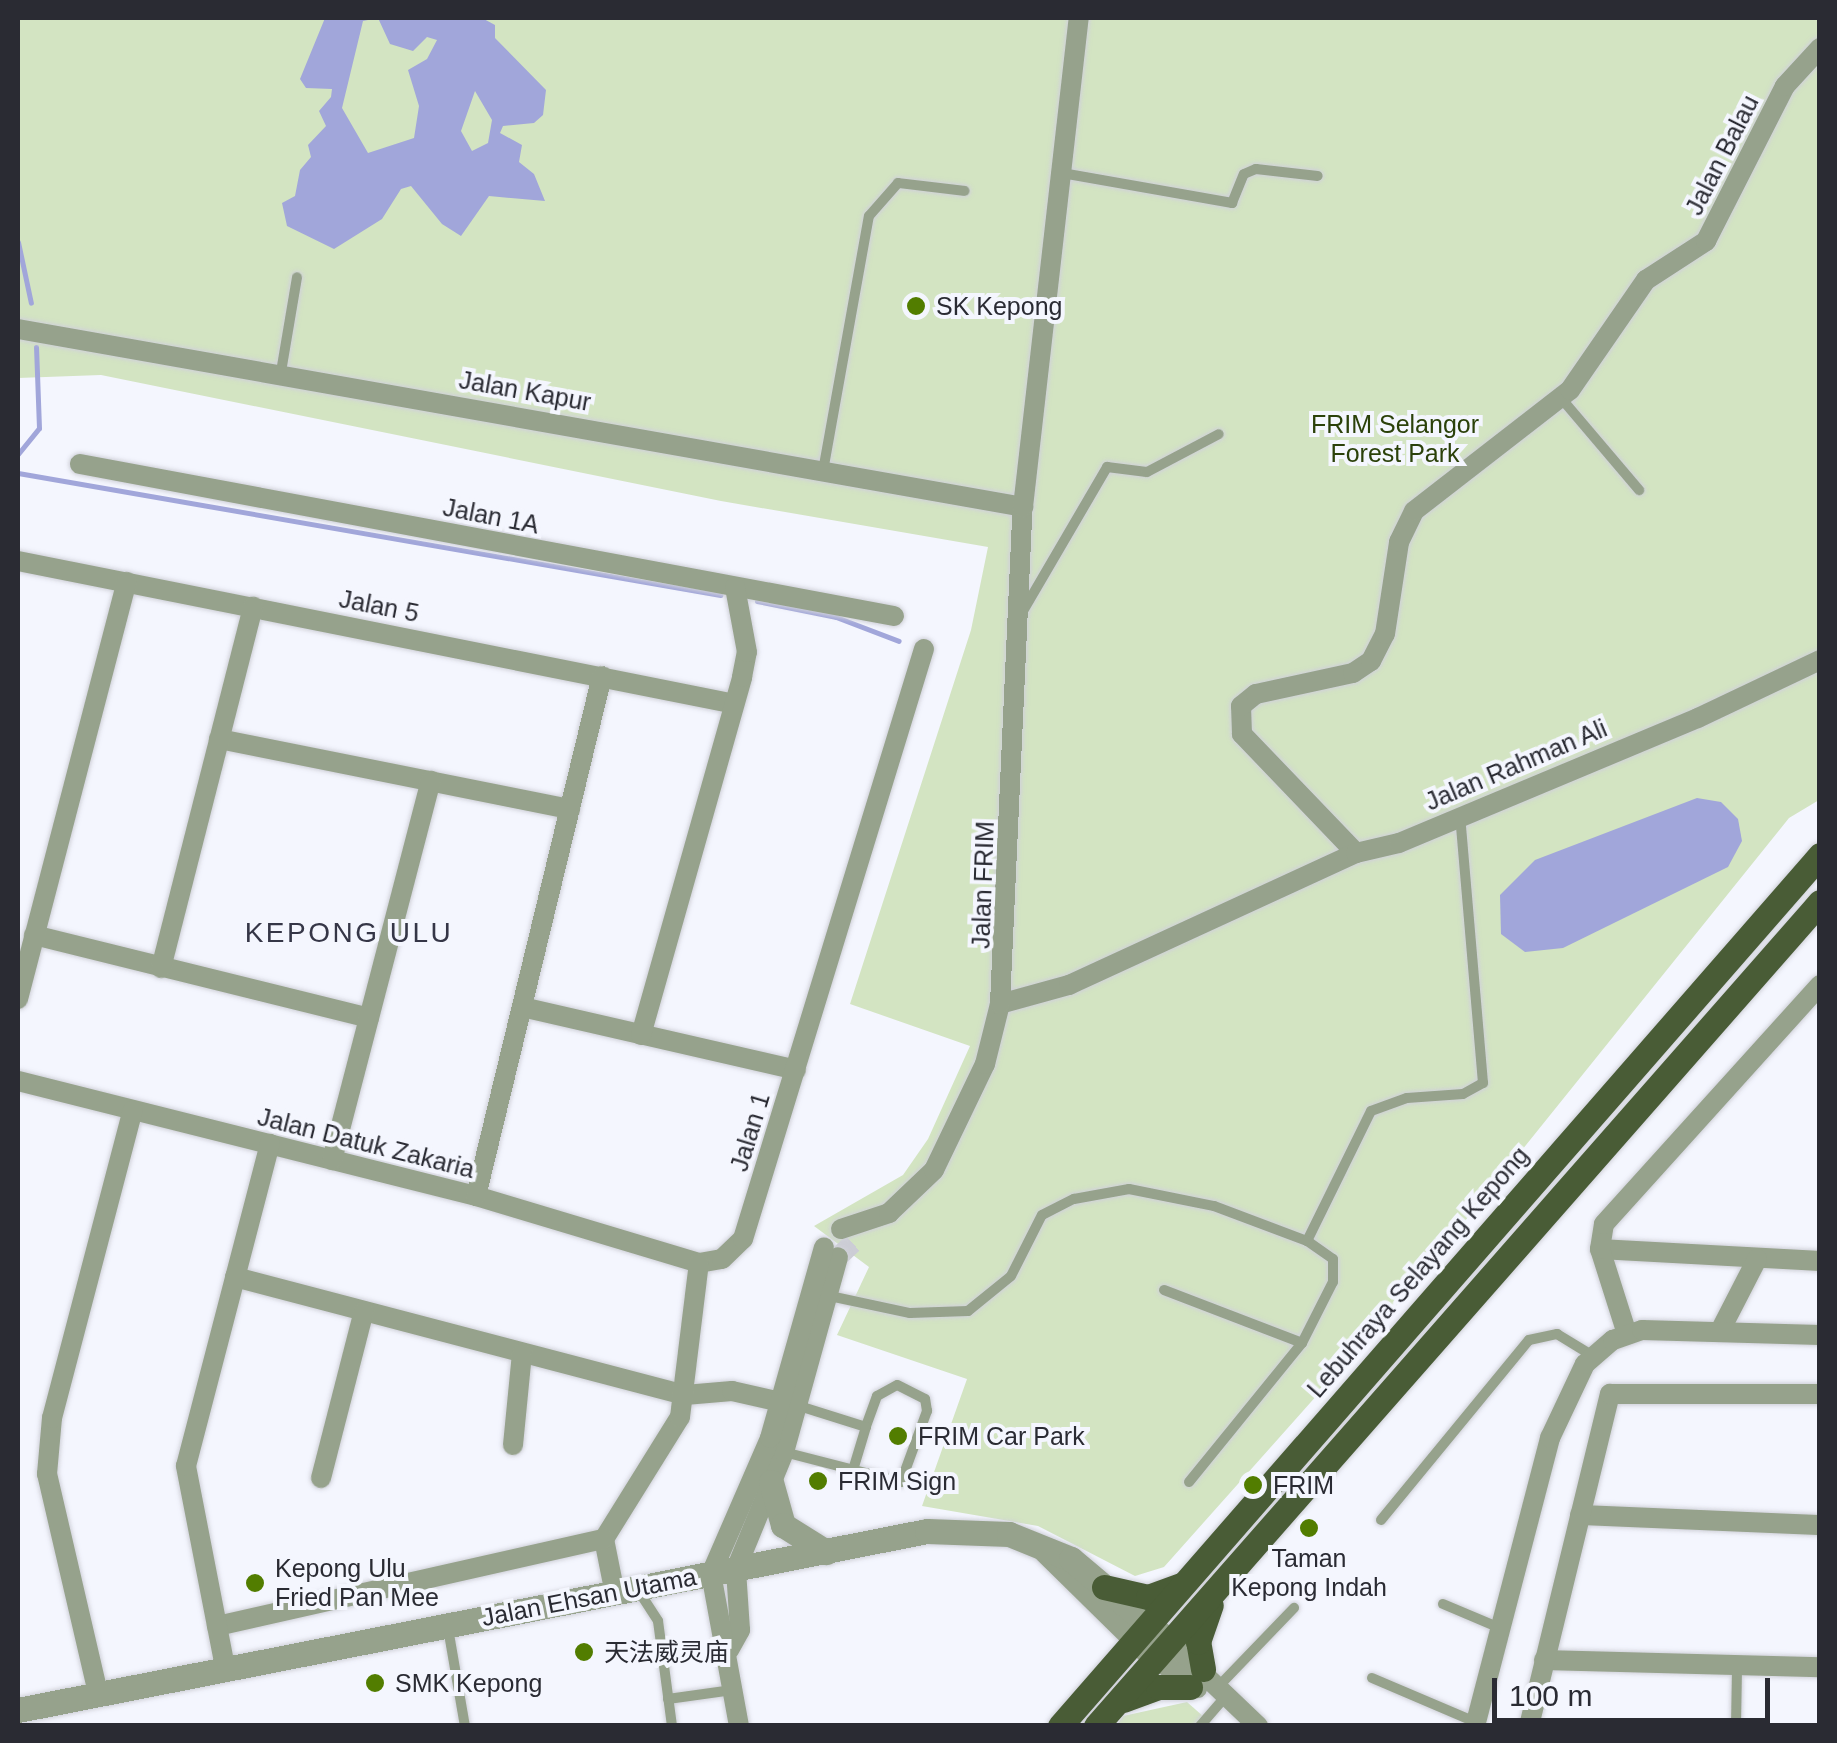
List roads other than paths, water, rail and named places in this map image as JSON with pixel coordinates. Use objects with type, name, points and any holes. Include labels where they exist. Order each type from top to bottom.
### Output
[{"type":"main road","name":"Lebuhraya Selayang Kepong","points":[[1060,1726],[1820,855]]},
{"type":"main road","points":[[1096,1726],[1820,902]]},
{"type":"main road","points":[[1104,1587],[1148,1597],[1185,1583]]},
{"type":"main road","points":[[1115,1704],[1158,1687],[1208,1686],[1199,1632],[1222,1583]]},
{"type":"street","name":"Jalan FRIM","points":[[848,1234],[900,1206],[940,1159],[986,1064],[1000,1004],[1022,507],[1080,18]]},
{"type":"street","name":"Jalan Balau","points":[[1356,852],[1242,734],[1241,706],[1256,694],[1354,673],[1371,662],[1385,634],[1398,542],[1414,511],[1560,398],[1581,378],[1646,280],[1706,241],[1786,86],[1820,48]]},
{"type":"street","name":"Jalan Kapur","points":[[18,329],[281,372],[1022,507]]},
{"type":"street","name":"Jalan 1A","points":[[80,464],[894,616]]},
{"type":"street","name":"Jalan 5","points":[[18,560],[730,702]]},
{"type":"street","points":[[18,999],[127,582]]},
{"type":"street","points":[[642,1035],[730,702],[747,652],[735,587]]},
{"type":"street","points":[[161,968],[253,606]]},
{"type":"street","name":"Jalan 1","points":[[698,1263],[736,1252],[743,1238],[924,649]]},
{"type":"street","name":"Jalan Rahman Ali","points":[[1000,1004],[1069,986],[1356,852],[1460,817],[1698,718],[1820,660]]},
{"type":"street","points":[[476,1196],[602,676]]},
{"type":"street","points":[[219,739],[570,809]]},
{"type":"street","points":[[332,1160],[431,781]]},
{"type":"street","points":[[34,935],[369,1018]]},
{"type":"street","points":[[1628,1334],[1600,1249],[1604,1224],[1820,986]]},
{"type":"street","points":[[522,1007],[796,1070]]},
{"type":"street","name":"Jalan Datuk Zakaria","points":[[18,1081],[476,1196],[698,1263]]},
{"type":"street","points":[[98,1693],[47,1474],[52,1418],[133,1110]]},
{"type":"street","points":[[225,1668],[186,1466],[270,1144]]},
{"type":"street","points":[[1600,1249],[1820,1260]]},
{"type":"street","points":[[724,1572],[784,1452],[788,1404],[831,1252],[824,1295],[788,1404],[748,1496],[724,1572],[718,1633],[729,1650],[739,1726]]},
{"type":"street","points":[[1720,1330],[1757,1259]]},
{"type":"street","points":[[217,1626],[604,1539],[680,1417],[698,1263]]},
{"type":"street","points":[[235,1277],[685,1395],[732,1391],[788,1404]]},
{"type":"street","points":[[320,1478],[364,1311]]},
{"type":"street","points":[[1476,1724],[1550,1438],[1593,1356],[1628,1334],[1720,1330],[1820,1335]]},
{"type":"street","points":[[512,1445],[522,1353]]},
{"type":"street","points":[[1528,1726],[1605,1403],[1618,1390],[1820,1394]]},
{"type":"street","points":[[770,1482],[784,1525],[826,1552]]},
{"type":"street","points":[[1580,1515],[1820,1526]]},
{"type":"street","name":"Jalan Ehsan Utama","points":[[18,1710],[448,1623],[962,1529],[1008,1534],[1071,1559],[1104,1587],[1142,1633]]},
{"type":"street","points":[[604,1539],[626,1591]]},
{"type":"street","name":"Jalan Ehsan Utama","points":[[1043,1547],[1057,1570],[1163,1650]]},
{"type":"street","points":[[1163,1650],[1258,1726]]},
{"type":"street","points":[[1544,1660],[1820,1667]]},
{"type":"lane","points":[[1062,173],[1232,203],[1244,174],[1256,169],[1318,176]]},
{"type":"lane","points":[[822,471],[869,216],[898,183],[965,191]]},
{"type":"lane","points":[[281,372],[296,276]]},
{"type":"lane","points":[[1560,398],[1639,490]]},
{"type":"lane","points":[[1018,618],[1107,467],[1147,472],[1219,434]]},
{"type":"lane","points":[[1307,1242],[1371,1112],[1406,1098],[1476,1090],[1487,1068],[1463,908],[1460,817]]},
{"type":"lane","points":[[824,1295],[910,1313],[968,1310],[1011,1276],[1042,1216],[1074,1199],[1129,1190],[1214,1206],[1307,1242],[1336,1268],[1302,1343],[1189,1482]]},
{"type":"lane","points":[[1164,1290],[1302,1343]]},
{"type":"lane","points":[[1381,1520],[1528,1340],[1557,1334],[1593,1356]]},
{"type":"lane","points":[[784,1452],[852,1470],[900,1482],[927,1410],[925,1399],[914,1390],[885,1387],[852,1470]]},
{"type":"lane","points":[[788,1404],[866,1427]]},
{"type":"lane","points":[[626,1591],[658,1621],[672,1726]]},
{"type":"lane","points":[[1443,1604],[1501,1628]]},
{"type":"lane","points":[[1200,1726],[1208,1686],[1294,1608]]},
{"type":"lane","points":[[448,1623],[465,1726]]},
{"type":"lane","points":[[1736,1726],[1737,1665]]},
{"type":"lane","points":[[1372,1678],[1476,1724]]},
{"type":"lane","points":[[668,1699],[733,1690]]},
{"type":"water","points":[[325,18],[378,18],[482,18],[495,25],[495,38],[546,90],[543,115],[534,123],[503,126],[500,133],[522,145],[519,162],[534,174],[545,201],[489,196],[461,236],[442,224],[411,186],[401,189],[382,219],[334,249],[287,226],[282,203],[295,196],[300,170],[311,157],[308,145],[326,126],[319,111],[331,97],[332,89],[306,88],[300,79]],"holes":[[[378,18],[390,44],[413,51],[427,37],[437,40],[427,59],[408,70],[419,106],[414,138],[368,153],[342,108],[363,21]],[[475,91],[492,120],[488,143],[472,151],[461,131]]]},
{"type":"water","points":[[1697,798],[1721,802],[1738,819],[1742,841],[1728,867],[1563,948],[1525,952],[1501,934],[1500,895],[1535,860]]},
{"type":"waterway","points":[[18,242],[31,303]]},
{"type":"waterway","points":[[18,454],[39,428],[36,347]]},
{"type":"waterway","points":[[18,473],[720,595]]},
{"type":"waterway","points":[[757,601],[836,617],[899,641]]},
{"type":"tunnel","points":[[838,1257],[856,1240]]},
{"type":"place","name":"SK Kepong","points":[[916,306]]},
{"type":"place","name":"FRIM Car Park","points":[[898,1436]]},
{"type":"place","name":"FRIM Sign","points":[[818,1481]]},
{"type":"place","name":"FRIM","points":[[1253,1485]]},
{"type":"place","name":"Taman Kepong Indah","points":[[1309,1528]]},
{"type":"place","name":"Kepong Ulu Fried Pan Mee","points":[[255,1583]]},
{"type":"place","name":"天法威灵庙","points":[[584,1652]]},
{"type":"place","name":"SMK Kepong","points":[[375,1683]]},
{"type":"district","name":"KEPONG ULU","points":[[349,933]]},
{"type":"park label","name":"FRIM Selangor Forest Park","points":[[1395,440]]}]
